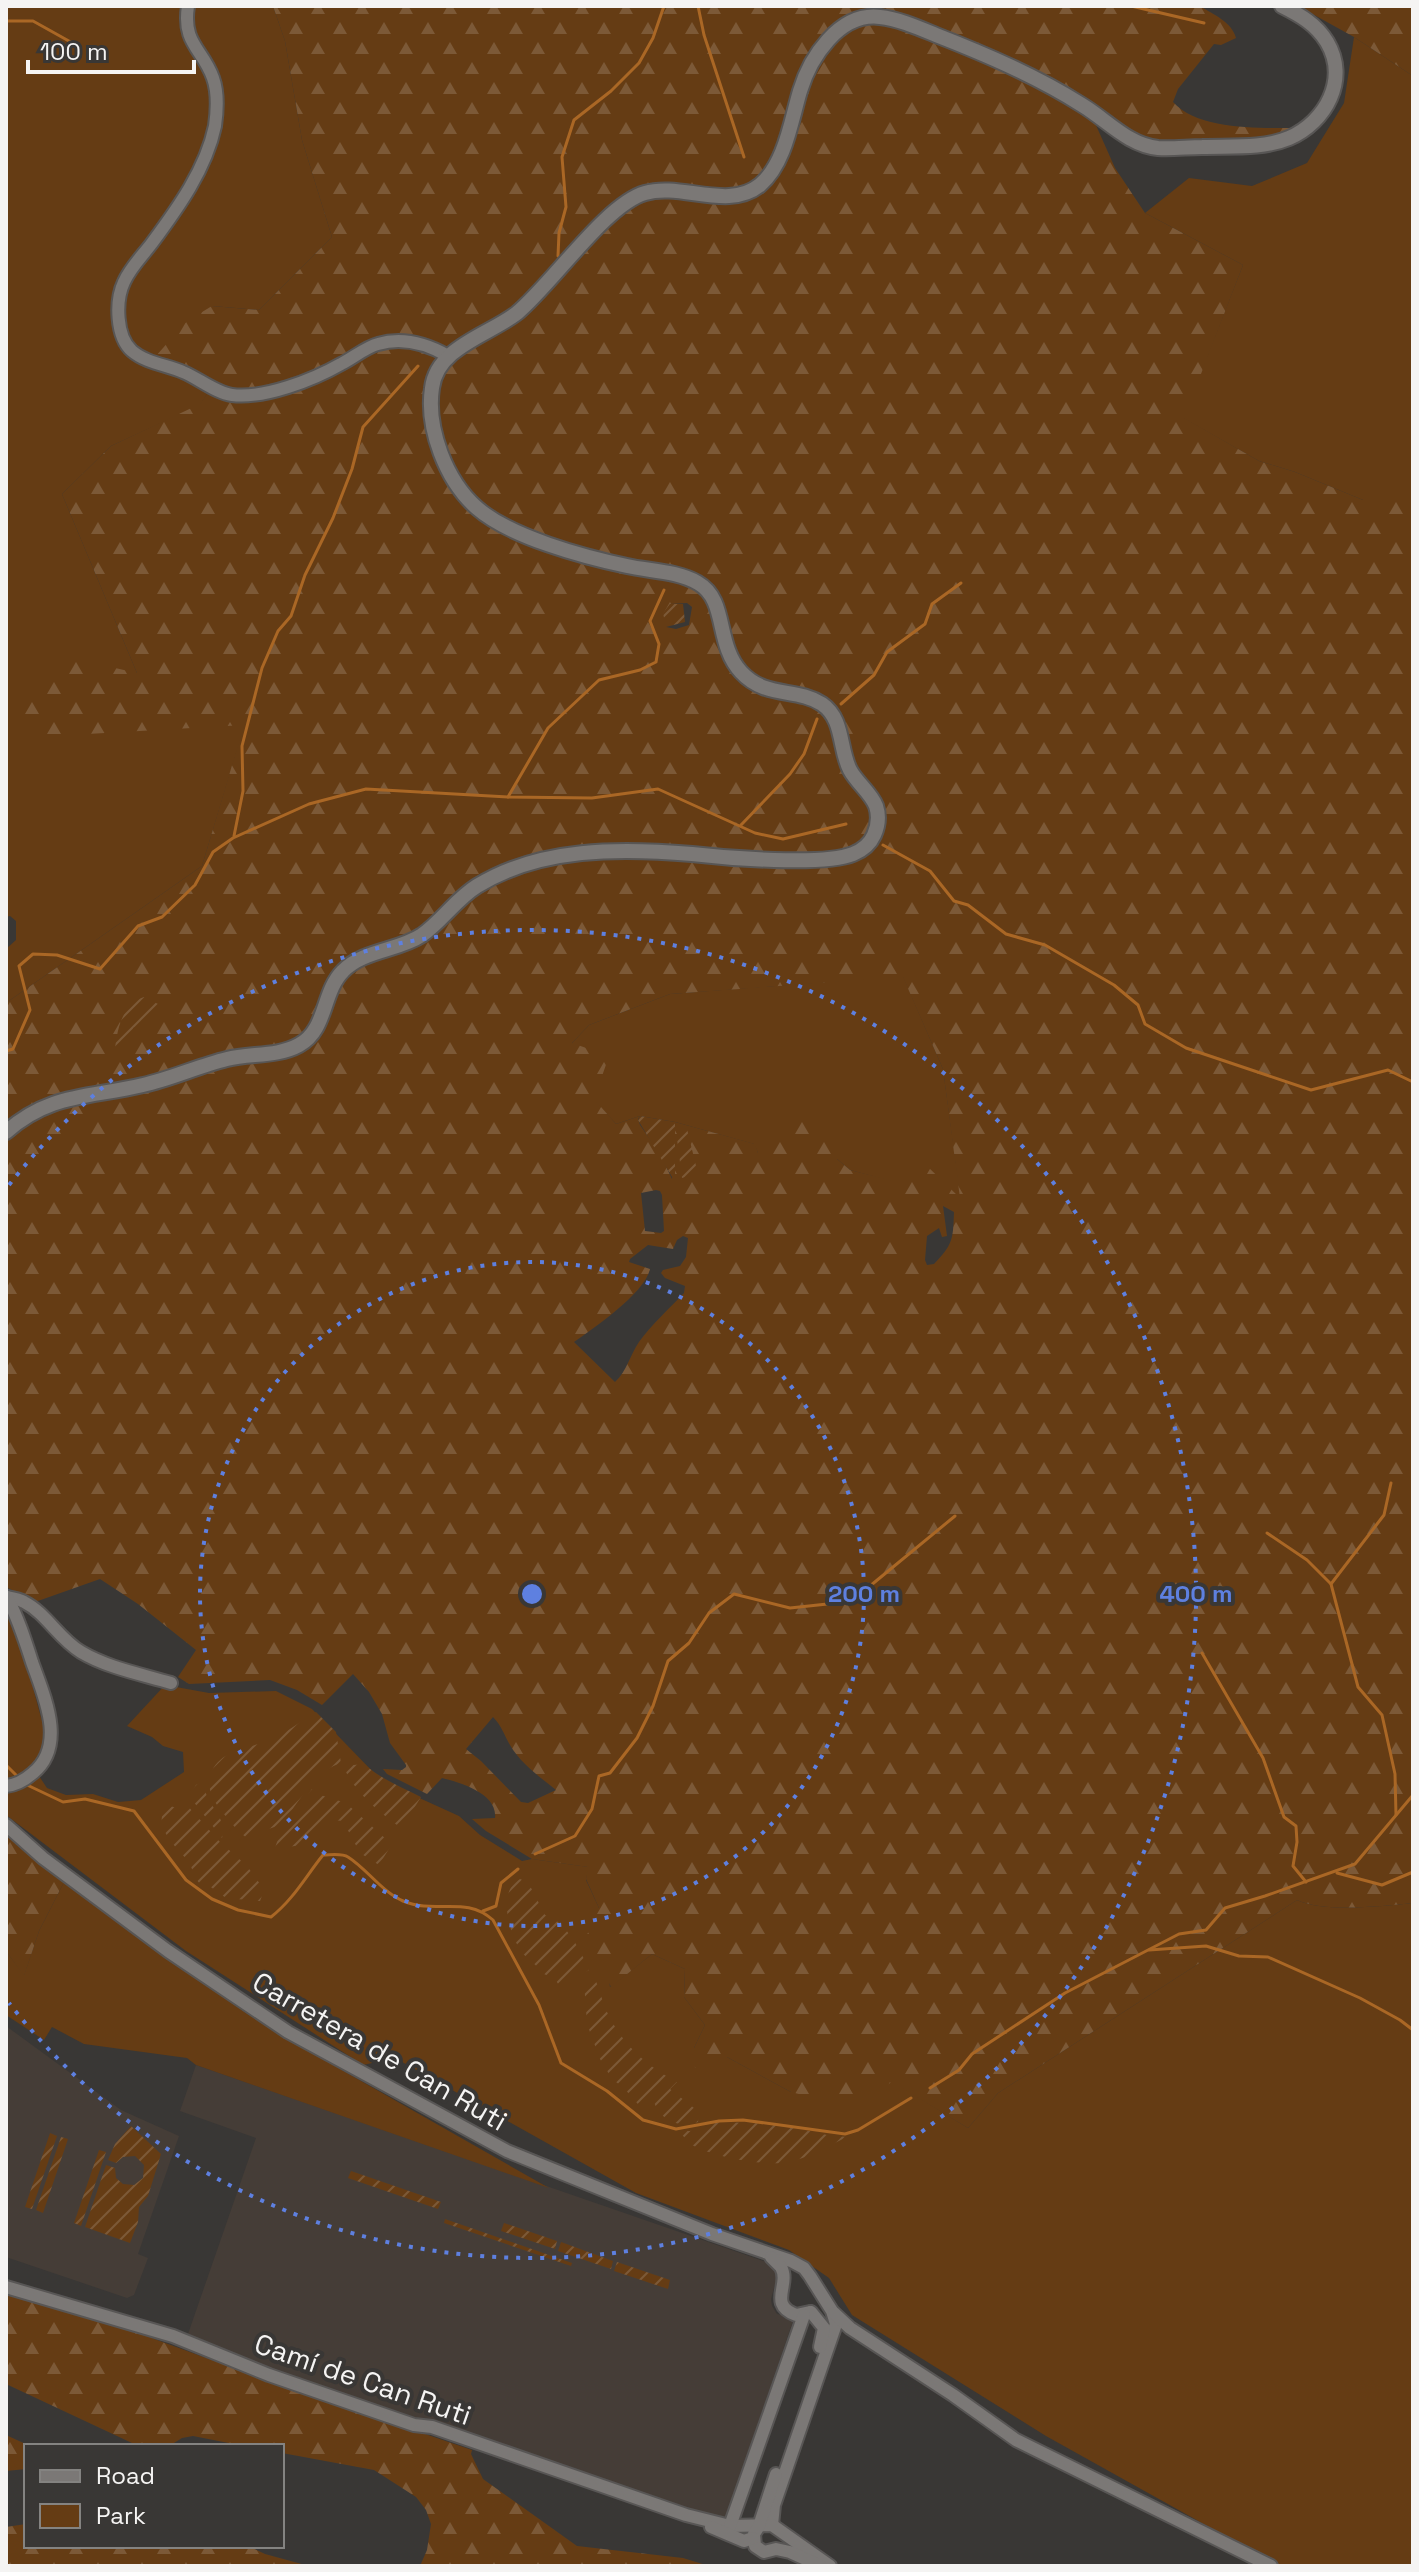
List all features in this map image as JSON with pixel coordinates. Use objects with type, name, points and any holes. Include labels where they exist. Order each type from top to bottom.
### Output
[{"type":"street","points":[[188,6],[190,35],[213,78],[215,125],[208,149],[184,198],[123,285],[119,316],[126,343],[133,352],[148,360],[174,368],[228,394],[244,395],[310,380],[377,344],[403,341],[434,348],[448,356]]},
{"type":"street","points":[[6,1132],[50,1103],[138,1087],[225,1059],[275,1053],[303,1043],[314,1034],[337,976],[346,968],[367,957],[402,946],[426,932],[471,890],[514,869],[572,854],[615,850],[719,857],[832,859],[859,851],[873,837],[877,827],[877,809],[849,766],[839,728],[829,710],[815,701],[767,690],[740,672],[726,650],[715,602],[702,585],[684,577],[582,555],[490,518],[472,504],[449,469],[438,445],[433,423],[434,375],[448,356],[516,313],[626,201],[660,190],[733,195],[750,191],[760,184],[775,166],[782,150],[806,71],[821,49],[849,23],[880,17],[976,50],[1034,77],[1087,108],[1137,143],[1154,148],[1253,146],[1276,143],[1306,130],[1329,103],[1335,85],[1335,63],[1326,40],[1312,23],[1282,6]]},
{"type":"street","points":[[7,1597],[23,1600],[57,1634],[82,1653],[112,1666],[171,1683]]},
{"type":"street","points":[[7,1597],[45,1699],[51,1725],[45,1763],[29,1777],[11,1786]]},
{"type":"street","name":"Carretera de Can Ruti","points":[[6,1825],[43,1858],[168,1951],[301,2039],[507,2151],[804,2268],[834,2317]]},
{"type":"street","points":[[766,2253],[781,2267],[781,2303],[796,2315],[834,2317],[1016,2440],[1271,2566]]},
{"type":"street","points":[[730,2526],[818,2303],[815,2287],[798,2277],[785,2284],[781,2291]]},
{"type":"street","name":"Camí de Can Ruti","points":[[6,2284],[173,2336],[269,2375],[414,2425],[432,2427],[686,2515],[744,2541],[767,2527]]},
{"type":"street","points":[[811,2316],[824,2328],[823,2340],[760,2550],[790,2552],[821,2566]]},
{"type":"street","points":[[767,2527],[834,2317]]},
{"type":"street","name":"Camí de Can Ruti","points":[[686,2515],[730,2526],[767,2527]]},
{"type":"street","points":[[767,2527],[781,2540],[776,2549]]},
{"type":"street","points":[[767,2527],[800,2544],[830,2566]]},
{"type":"shaded area","points":[[6,2026],[121,2110],[179,2136],[138,2254],[148,2258],[134,2295],[127,2298],[6,2257]]},
{"type":"shaded area","points":[[196,2065],[772,2264],[778,2273],[772,2306],[777,2314],[788,2316],[793,2321],[725,2520],[255,2365],[188,2334],[256,2138],[180,2111]]},
{"type":"green space","points":[[6,6],[273,6],[285,41],[302,140],[332,237],[259,310],[212,306],[215,382],[200,405],[111,446],[62,494],[137,673],[245,724],[202,866],[6,1003],[6,949],[16,940],[16,921],[10,916],[6,917]]},
{"type":"green space","points":[[273,6],[1200,6],[1227,23],[1236,38],[1221,45],[1214,44],[1178,89],[1173,102],[1197,118],[1213,123],[1292,128],[1271,139],[1155,140],[1138,138],[1095,123],[1115,168],[1145,213],[1243,265],[1184,418],[1259,461],[1363,500],[1413,500],[1413,1903],[1338,1907],[1297,1900],[998,2093],[968,2128],[892,2082],[849,2107],[791,2092],[727,2057],[695,2068],[694,2048],[705,2025],[684,1997],[685,1969],[652,1954],[611,1987],[586,1937],[599,1908],[586,1879],[588,1867],[532,1859],[486,1831],[472,1819],[495,1818],[494,1810],[491,1802],[477,1791],[442,1778],[427,1794],[387,1774],[383,1769],[402,1770],[406,1765],[390,1743],[382,1714],[353,1674],[322,1705],[297,1690],[270,1680],[189,1684],[178,1677],[196,1650],[138,1604],[100,1579],[35,1602],[6,1587],[6,1003],[202,866],[244,725],[18,738],[28,693],[76,659],[137,673],[62,494],[111,446],[200,404],[215,383],[155,357],[187,321],[212,306],[259,310],[332,237],[302,140],[285,41]],"holes":[[[687,603],[692,607],[689,625],[676,629],[666,627],[670,604]],[[903,977],[943,1069],[960,1198],[927,1166],[906,1184],[850,1170],[837,1159],[835,1142],[802,1114],[758,1153],[755,1144],[675,1122],[672,1179],[660,1154],[640,1125],[640,1116],[616,1124],[594,1099],[609,1056],[572,1043],[589,1025],[670,994]],[[660,1191],[664,1231],[645,1231],[641,1193]],[[943,1206],[954,1212],[951,1241],[934,1264],[927,1265],[927,1236],[939,1228],[942,1237],[947,1236]],[[683,1236],[688,1238],[686,1257],[680,1266],[661,1273],[665,1278],[685,1286],[684,1293],[644,1336],[615,1382],[574,1342],[639,1289],[650,1269],[629,1262],[630,1259],[648,1245],[673,1249],[677,1240]],[[493,1717],[520,1758],[556,1790],[528,1803],[521,1802],[466,1749]]]},
{"type":"green space","points":[[1298,6],[1413,6],[1413,76],[1354,37]]},
{"type":"green space","points":[[1354,37],[1413,76],[1413,500],[1363,500],[1259,461],[1183,418],[1243,265],[1145,213],[1189,178],[1252,186],[1307,163],[1344,103]]},
{"type":"green space","points":[[670,604],[683,604],[685,622],[666,627],[663,613]]},
{"type":"green space","points":[[903,976],[943,1069],[961,1200],[850,1170],[837,1159],[758,1153],[754,1144],[675,1122],[640,1116],[616,1124],[593,1099],[572,1043],[589,1025],[670,994]]},
{"type":"green space","points":[[144,997],[160,1005],[157,1019],[133,1028],[136,1040],[132,1045],[126,1042],[117,1060],[114,1059],[124,1014]]},
{"type":"green space","points":[[640,1116],[675,1122],[675,1182],[638,1120]]},
{"type":"green space","points":[[684,1127],[698,1174],[682,1178],[677,1139]]},
{"type":"green space","points":[[6,1609],[20,1639],[46,1736],[42,1753],[34,1766],[6,1784]]},
{"type":"green space","points":[[165,1685],[209,1693],[276,1691],[312,1709],[375,1774],[459,1816],[480,1835],[522,1861],[532,1859],[589,1867],[586,1880],[599,1908],[610,1987],[652,1954],[685,1969],[684,1997],[705,2025],[694,2048],[727,2057],[791,2092],[892,2081],[968,2128],[998,2093],[1297,1900],[1338,1907],[1413,1903],[1413,2566],[1279,2566],[1046,2436],[852,2315],[829,2278],[789,2250],[636,2193],[395,2058],[363,2065],[186,1951],[6,1815],[6,1793],[26,1786],[39,1776],[47,1788],[66,1795],[93,1794],[118,1802],[141,1800],[184,1772],[183,1752],[163,1746],[152,1737],[127,1726]]},
{"type":"green space","points":[[316,1712],[336,1732],[341,1763],[326,1770],[314,1781],[285,1821],[250,1840],[234,1826],[212,1797],[209,1784],[215,1766],[234,1752],[273,1738]]},
{"type":"green space","points":[[364,1764],[421,1797],[379,1865],[360,1853],[343,1821],[330,1822],[303,1844],[275,1848],[280,1833],[312,1789],[314,1793],[346,1803],[387,1840],[397,1825],[366,1799],[343,1766]]},
{"type":"green space","points":[[200,1783],[204,1785],[222,1823],[222,1838],[189,1796]]},
{"type":"green space","points":[[186,1804],[219,1841],[247,1866],[260,1884],[263,1893],[260,1901],[226,1898],[197,1880],[190,1864],[163,1828],[163,1813],[167,1805],[183,1810]]},
{"type":"green space","points":[[6,1834],[64,1882],[39,1931],[24,1976],[6,1951]]},
{"type":"green space","points":[[520,1879],[528,1882],[545,1915],[559,1923],[572,1937],[589,1970],[566,1990],[562,1990],[555,1979],[544,1974],[567,1934],[547,1957],[541,1970],[515,1941],[507,1902],[509,1892]]},
{"type":"green space","points":[[64,1882],[246,2013],[549,2188],[196,2065],[187,2058],[84,2044],[52,2027],[44,2040],[6,2015],[6,1951],[24,1975],[39,1931]]},
{"type":"green space","points":[[593,1975],[607,2011],[622,2037],[656,2070],[677,2082],[670,2089],[699,2112],[698,2122],[683,2124],[670,2121],[660,2113],[653,2100],[643,2110],[612,2079],[600,2059],[587,2024],[584,1982]]},
{"type":"green space","points":[[719,2122],[778,2124],[847,2137],[797,2160],[768,2163],[726,2157],[701,2149],[690,2144],[679,2131],[690,2131]]},
{"type":"green space","points":[[131,2126],[161,2154],[148,2196],[139,2207],[138,2222],[130,2243],[85,2227],[106,2165],[115,2168],[116,2178],[123,2184],[134,2185],[143,2178],[144,2165],[135,2156],[123,2157],[116,2163],[108,2160],[115,2144]]},
{"type":"green space","points":[[50,2133],[57,2136],[32,2209],[25,2207]]},
{"type":"green space","points":[[61,2137],[68,2139],[43,2213],[36,2210]]},
{"type":"green space","points":[[99,2150],[106,2152],[81,2226],[74,2223]]},
{"type":"green space","points":[[351,2171],[441,2202],[438,2209],[348,2178]]},
{"type":"green space","points":[[445,2219],[572,2263],[571,2266],[444,2223]]},
{"type":"green space","points":[[504,2223],[557,2241],[555,2249],[501,2231]]},
{"type":"green space","points":[[561,2242],[613,2261],[611,2269],[558,2251]]},
{"type":"green space","points":[[617,2262],[670,2280],[668,2289],[614,2271]]},
{"type":"green space","points":[[6,2292],[138,2333],[472,2450],[483,2479],[577,2546],[683,2558],[709,2566],[420,2566],[427,2550],[431,2524],[426,2510],[416,2497],[374,2470],[284,2453],[284,2444],[234,2444],[193,2436],[172,2444],[133,2444],[6,2384]]},
{"type":"green space","points":[[6,2435],[26,2444],[24,2469],[6,2471]]},
{"type":"green space","points":[[24,2524],[24,2548],[252,2548],[309,2566],[6,2566],[6,2527]]},
{"type":"waterway","points":[[558,256],[559,233],[566,207],[562,157],[574,120],[611,91],[639,63],[653,38],[664,6]]},
{"type":"waterway","points":[[698,6],[704,35],[744,157]]},
{"type":"waterway","points":[[1131,6],[1204,23]]},
{"type":"waterway","points":[[6,21],[33,21],[76,45]]},
{"type":"waterway","points":[[234,836],[243,791],[242,746],[262,668],[278,631],[291,616],[305,575],[333,518],[352,469],[363,427],[418,366]]},
{"type":"waterway","points":[[841,704],[874,675],[887,652],[925,624],[932,604],[961,583]]},
{"type":"waterway","points":[[508,797],[548,728],[599,680],[640,670],[656,662],[659,644],[650,621],[664,590]]},
{"type":"waterway","points":[[741,825],[790,774],[804,754],[817,719]]},
{"type":"waterway","points":[[6,1051],[13,1049],[30,1010],[19,966],[33,954],[57,955],[100,969],[138,926],[162,917],[195,885],[213,852],[233,838],[309,804],[366,789],[592,798],[658,789],[755,833],[783,839],[846,824]]},
{"type":"waterway","points":[[883,845],[930,871],[954,901],[968,905],[1006,934],[1045,945],[1114,985],[1138,1005],[1145,1024],[1186,1048],[1311,1090],[1388,1070],[1413,1082]]},
{"type":"waterway","points":[[1331,1584],[1384,1515],[1391,1483]]},
{"type":"waterway","points":[[535,1854],[575,1836],[592,1809],[599,1776],[610,1773],[637,1738],[653,1706],[668,1661],[689,1643],[709,1613],[734,1594],[790,1608],[846,1602],[955,1516]]},
{"type":"waterway","points":[[1267,1533],[1307,1560],[1331,1584],[1358,1687],[1382,1715],[1395,1774],[1396,1815]]},
{"type":"waterway","points":[[1202,1653],[1263,1758],[1284,1817],[1296,1826],[1293,1866],[1306,1882]]},
{"type":"waterway","points":[[6,1765],[20,1779]]},
{"type":"waterway","points":[[25,1784],[63,1802],[85,1799],[134,1811],[186,1880],[212,1899],[238,1910],[271,1917],[293,1895],[323,1855],[336,1854],[348,1857],[403,1901],[415,1905],[472,1908],[482,1913],[493,1920],[539,2005],[561,2063],[607,2091],[643,2120],[676,2129],[743,2120],[845,2134],[858,2130],[911,2098]]},
{"type":"waterway","points":[[930,2088],[959,2070],[972,2054],[1065,1993],[1179,1934],[1206,1930],[1225,1908],[1355,1864],[1413,1795]]},
{"type":"waterway","points":[[483,1911],[496,1906],[501,1883],[518,1869]]},
{"type":"waterway","points":[[1337,1873],[1382,1885],[1413,1872]]},
{"type":"waterway","points":[[1149,1950],[1206,1946],[1239,1956],[1268,1957],[1360,1998],[1413,2030]]}]
